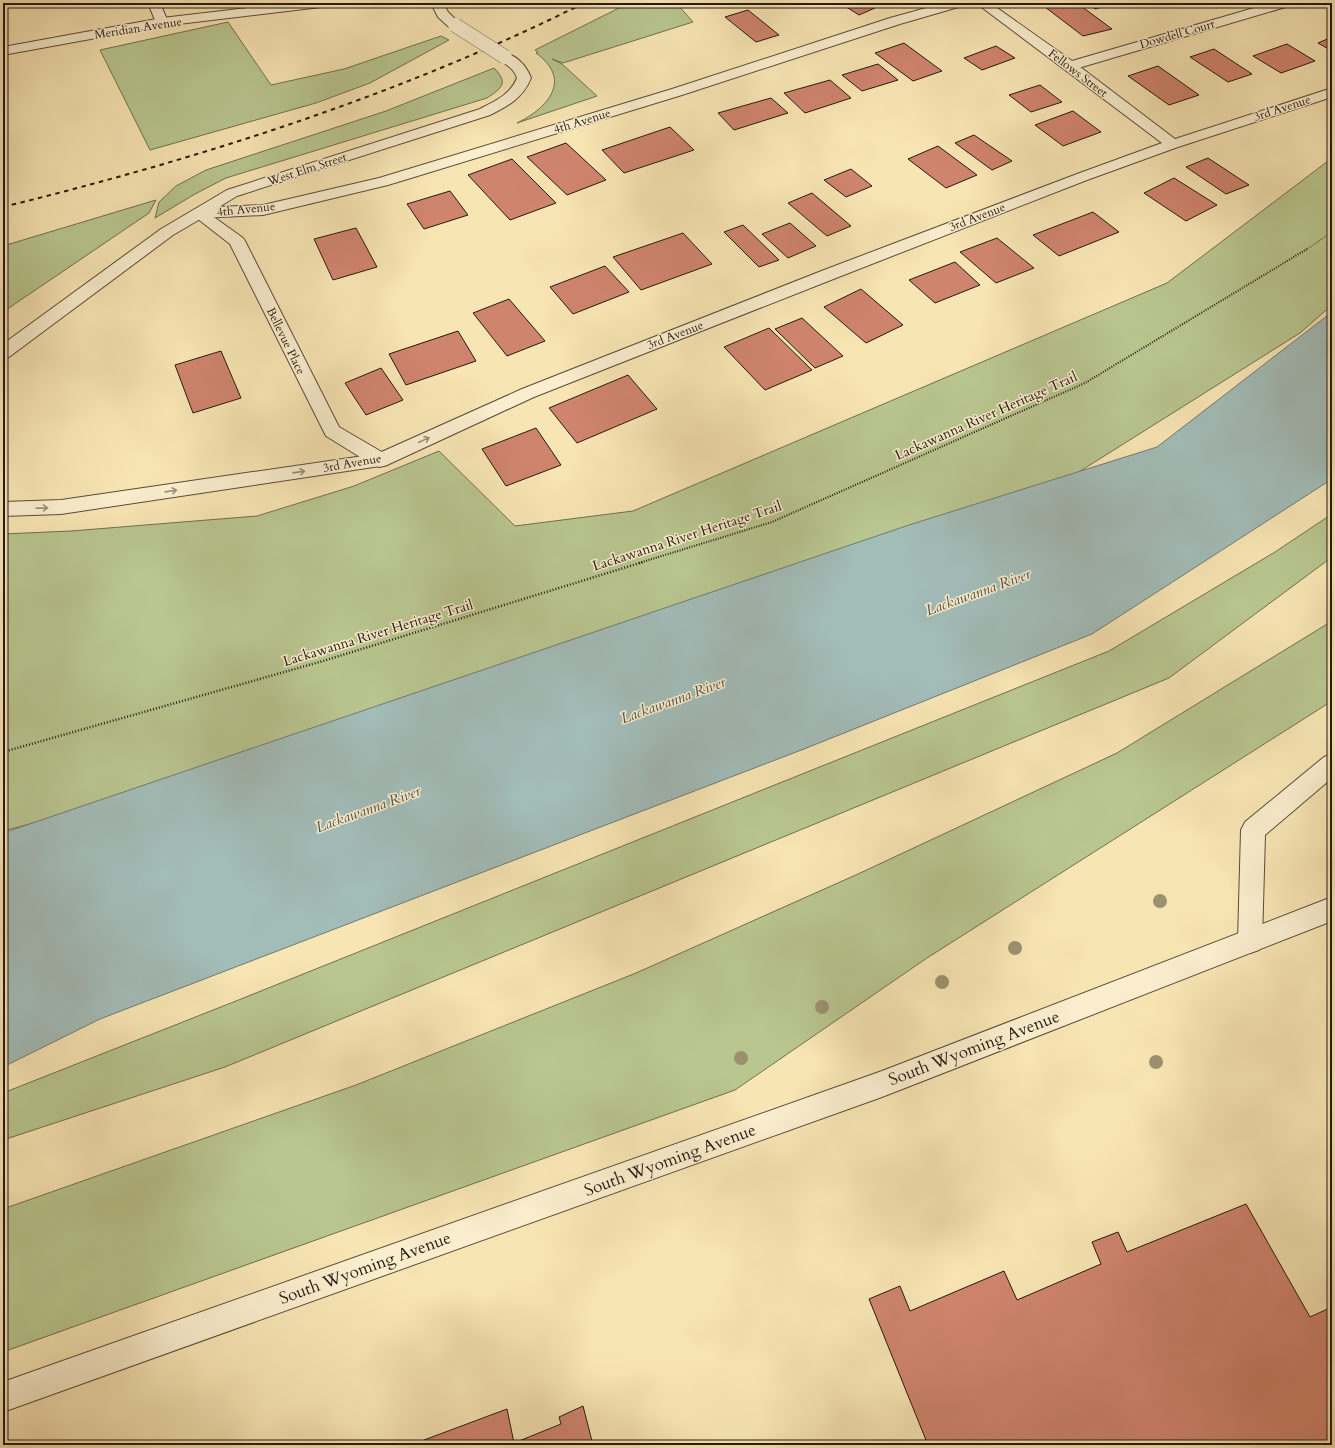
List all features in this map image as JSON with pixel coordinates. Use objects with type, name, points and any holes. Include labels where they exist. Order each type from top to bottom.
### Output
[{"type":"street","points":[[154,3],[162,22]]},
{"type":"street","name":"Meridian Avenue","points":[[3,51],[162,22],[321,3]]},
{"type":"street","name":"West Elm Street","points":[[3,353],[167,232],[232,193],[485,112],[508,100],[521,88],[524,78],[521,69],[455,25],[443,14],[436,3]]},
{"type":"street","name":"4th Avenue","points":[[199,213],[263,210],[383,182],[677,92],[895,21],[958,3]]},
{"type":"street","name":"Fellows Street","points":[[982,3],[1070,66],[1173,144]]},
{"type":"street","name":"Dowdell Court","points":[[1070,66],[1285,3]]},
{"type":"street","name":"3rd Avenue","points":[[3,509],[60,507],[380,460],[528,393],[1067,182],[1173,144],[1332,92]]},
{"type":"street","name":"Bellevue Place","points":[[199,213],[237,242],[332,431],[380,460]]},
{"type":"street","points":[[1250,941],[1253,830],[1332,764]]},
{"type":"street","name":"South Wyoming Avenue","points":[[3,1397],[882,1084],[1332,909]]},
{"type":"path","name":"Lackawanna River Heritage Trail","points":[[3,752],[323,661],[772,522],[1085,383],[1300,254],[1332,232]]},
{"type":"green space","points":[[629,3],[676,3],[693,22],[563,63],[552,59],[562,64],[597,96],[517,123],[538,110],[552,92],[554,83],[553,73],[547,63],[536,53],[538,52],[535,50]]},
{"type":"green space","points":[[228,22],[271,85],[344,69],[441,36],[449,40],[370,83],[316,103],[150,150],[100,50]]},
{"type":"green space","points":[[494,68],[499,73],[502,85],[497,91],[487,98],[226,178],[195,194],[155,218],[159,202],[176,186],[206,170],[386,111]]},
{"type":"green space","points":[[1332,158],[1332,305],[1300,333],[1074,475],[287,757],[3,831],[3,534],[71,531],[257,516],[354,486],[439,451],[515,526],[633,511],[1167,283]]},
{"type":"green space","points":[[156,200],[149,213],[3,312],[3,246]]},
{"type":"green space","points":[[1332,514],[1332,557],[1169,678],[225,1067],[3,1140],[3,1093],[1109,651],[1275,552]]},
{"type":"green space","points":[[1332,621],[1332,701],[927,958],[735,1090],[3,1352],[3,1209],[356,1085],[636,973],[858,874],[1117,753]]},
{"type":"water","name":"Lackawanna River","points":[[1332,312],[1332,479],[1092,634],[804,749],[100,1019],[3,1067],[3,833],[909,525],[1157,447]]},
{"type":"building","points":[[840,3],[867,3],[875,8],[859,15]]},
{"type":"building","points":[[1060,3],[1077,3],[1112,29],[1083,36],[1045,7]]},
{"type":"building","points":[[1088,3],[1117,3],[1095,9]]},
{"type":"building","points":[[748,10],[779,35],[756,42],[725,17]]},
{"type":"building","points":[[1332,37],[1332,51],[1318,43]]},
{"type":"building","points":[[904,43],[942,71],[913,81],[875,53]]},
{"type":"building","points":[[1287,44],[1315,61],[1281,73],[1253,56]]},
{"type":"building","points":[[996,46],[1015,58],[982,70],[964,58]]},
{"type":"building","points":[[1214,49],[1252,74],[1228,82],[1190,57]]},
{"type":"building","points":[[878,64],[898,80],[862,91],[842,75]]},
{"type":"building","points":[[1158,66],[1199,95],[1169,105],[1128,76]]},
{"type":"building","points":[[830,80],[851,98],[805,113],[784,93]]},
{"type":"building","points":[[1040,85],[1062,102],[1031,112],[1009,95]]},
{"type":"building","points":[[771,98],[788,113],[734,130],[718,113]]},
{"type":"building","points":[[1073,111],[1101,132],[1063,146],[1035,125]]},
{"type":"building","points":[[670,127],[694,150],[624,173],[602,150]]},
{"type":"building","points":[[974,135],[1012,161],[992,170],[955,143]]},
{"type":"building","points":[[566,143],[606,180],[567,195],[527,157]]},
{"type":"building","points":[[938,146],[977,175],[946,188],[908,159]]},
{"type":"building","points":[[1208,158],[1249,185],[1226,194],[1186,167]]},
{"type":"building","points":[[512,159],[556,203],[510,220],[468,175]]},
{"type":"building","points":[[851,169],[872,186],[846,197],[824,180]]},
{"type":"building","points":[[1174,178],[1217,205],[1186,221],[1144,193]]},
{"type":"building","points":[[450,191],[468,215],[424,229],[407,204]]},
{"type":"building","points":[[812,193],[851,226],[827,236],[788,203]]},
{"type":"building","points":[[1093,212],[1119,232],[1059,256],[1033,235]]},
{"type":"building","points":[[790,223],[816,246],[788,258],[762,234]]},
{"type":"building","points":[[743,225],[779,260],[759,267],[724,232]]},
{"type":"building","points":[[356,228],[377,267],[333,280],[314,239]]},
{"type":"building","points":[[683,233],[712,264],[641,290],[613,257]]},
{"type":"building","points":[[997,238],[1034,268],[996,283],[960,252]]},
{"type":"building","points":[[955,262],[980,285],[935,303],[909,280]]},
{"type":"building","points":[[605,266],[629,292],[573,314],[550,287]]},
{"type":"building","points":[[861,289],[903,325],[866,343],[824,307]]},
{"type":"building","points":[[509,299],[545,341],[507,356],[473,313]]},
{"type":"building","points":[[802,318],[843,356],[815,368],[775,329]]},
{"type":"building","points":[[769,328],[812,370],[765,390],[724,347]]},
{"type":"building","points":[[458,331],[476,361],[406,385],[389,354]]},
{"type":"building","points":[[221,351],[241,398],[193,413],[175,365]]},
{"type":"building","points":[[381,368],[403,400],[366,415],[345,383]]},
{"type":"building","points":[[628,375],[657,409],[577,443],[549,408]]},
{"type":"building","points":[[536,428],[561,465],[506,486],[482,449]]},
{"type":"building","points":[[1246,1204],[1310,1317],[1332,1307],[1332,1445],[928,1445],[869,1299],[900,1286],[910,1311],[1004,1271],[1017,1300],[1101,1264],[1092,1242],[1118,1232],[1127,1252]]},
{"type":"building","points":[[583,1406],[593,1445],[425,1445],[424,1440],[507,1409],[514,1443],[561,1424],[559,1417]]},
{"type":"railway","points":[[3,207],[152,167],[299,121],[444,67],[584,3]]}]
